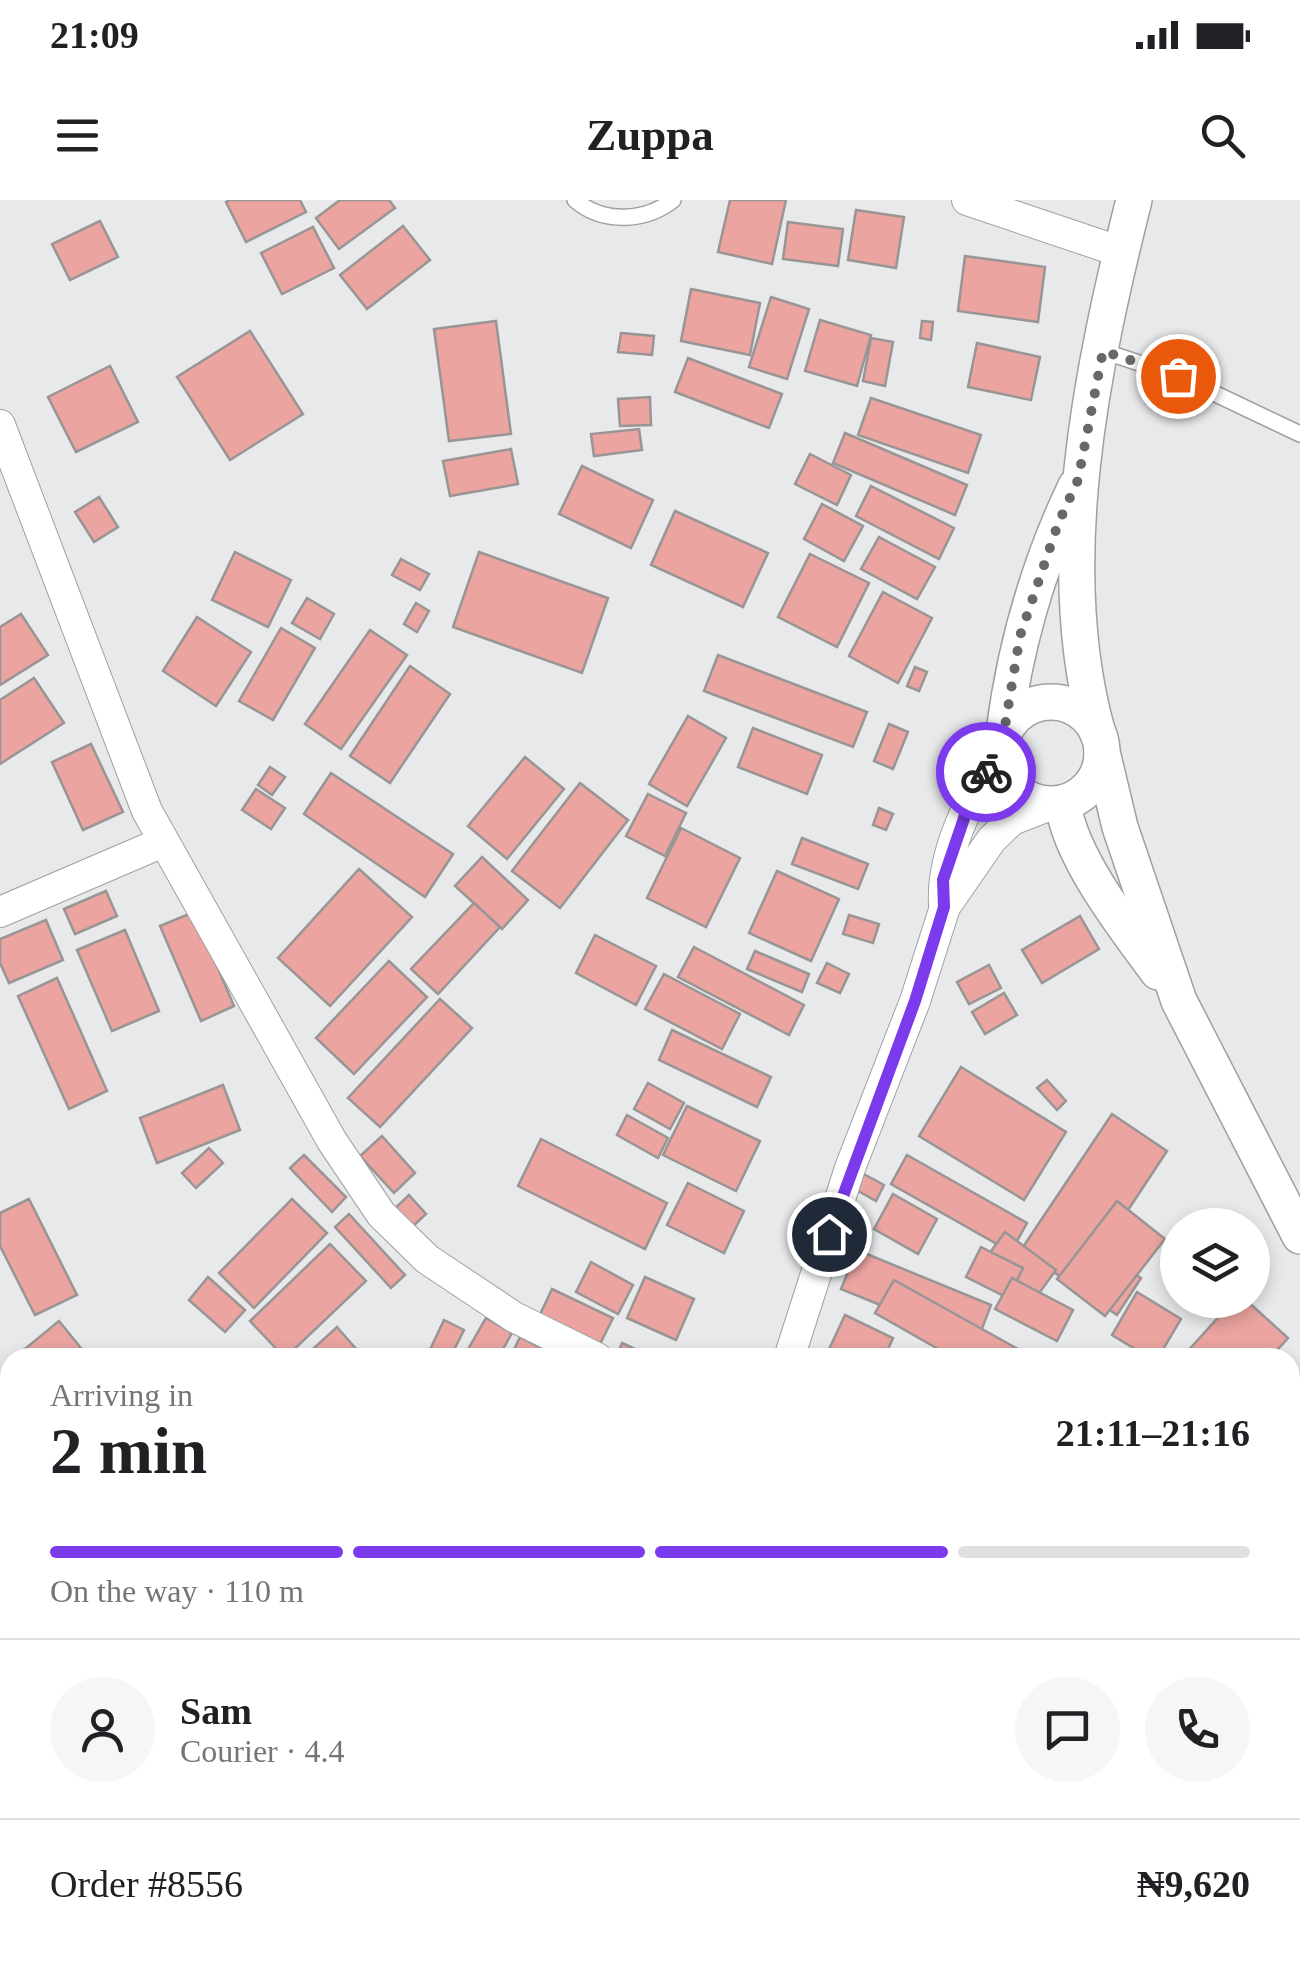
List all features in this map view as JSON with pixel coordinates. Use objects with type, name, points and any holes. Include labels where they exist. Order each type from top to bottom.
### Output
[{"type":"street","points":[[967,200],[1121,252]]},
{"type":"street","points":[[1134,200],[1078,480],[1081,661],[1120,827],[1179,1001]]},
{"type":"street","points":[[0,424],[146,811],[276,1045],[381,1214],[427,1259],[499,1308],[578,1348]]},
{"type":"street","points":[[1058,804],[1036,802],[1008,782],[1002,740],[1020,636],[1058,524],[1078,480]]},
{"type":"street","points":[[792,1348],[850,1168],[915,1001],[944,907],[992,839],[1012,820],[1058,804],[1092,784],[1100,743],[1076,709],[1043,703],[1027,708],[1002,740],[973,792],[943,880],[944,907]]},
{"type":"street","points":[[1058,804],[1110,901],[1179,1001],[1300,1236]]},
{"type":"street","points":[[0,912],[163,842]]},
{"type":"lane","points":[[575,200],[585,208],[631,220],[673,200]]},
{"type":"lane","points":[[1103,351],[1178,376],[1300,434]]},
{"type":"building","points":[[300,200],[306,212],[246,242],[226,202]]},
{"type":"building","points":[[340,200],[389,200],[395,208],[339,249],[316,218]]},
{"type":"building","points":[[730,200],[786,200],[772,264],[718,252]]},
{"type":"building","points":[[856,210],[904,217],[896,268],[848,260]]},
{"type":"building","points":[[100,221],[118,257],[70,280],[52,244]]},
{"type":"building","points":[[788,222],[843,229],[838,266],[783,259]]},
{"type":"building","points":[[403,226],[430,260],[367,309],[340,275]]},
{"type":"building","points":[[313,227],[334,268],[282,294],[261,253]]},
{"type":"building","points":[[965,256],[1045,267],[1038,322],[958,311]]},
{"type":"building","points":[[691,289],[760,303],[750,355],[681,341]]},
{"type":"building","points":[[771,297],[809,309],[787,379],[749,367]]},
{"type":"building","points":[[820,320],[871,335],[857,386],[805,371]]},
{"type":"building","points":[[496,321],[511,434],[449,441],[434,329]]},
{"type":"building","points":[[922,321],[933,322],[931,340],[920,338]]},
{"type":"building","points":[[250,331],[303,414],[230,460],[177,377]]},
{"type":"building","points":[[621,333],[654,336],[652,355],[618,352]]},
{"type":"building","points":[[871,338],[893,342],[885,386],[863,381]]},
{"type":"building","points":[[977,343],[1040,357],[1031,400],[968,387]]},
{"type":"building","points":[[688,358],[782,394],[769,428],[675,392]]},
{"type":"building","points":[[110,366],[138,422],[76,452],[48,397]]},
{"type":"building","points":[[650,397],[651,425],[620,426],[618,399]]},
{"type":"building","points":[[871,398],[981,435],[968,473],[858,435]]},
{"type":"building","points":[[639,429],[642,450],[594,456],[591,434]]},
{"type":"building","points":[[845,433],[967,485],[955,515],[833,463]]},
{"type":"building","points":[[511,449],[518,484],[450,496],[443,461]]},
{"type":"building","points":[[810,454],[851,475],[837,505],[795,484]]},
{"type":"building","points":[[582,466],[653,500],[631,548],[559,514]]},
{"type":"building","points":[[871,486],[954,528],[939,559],[856,516]]},
{"type":"building","points":[[99,497],[118,527],[94,542],[75,512]]},
{"type":"building","points":[[822,504],[863,526],[844,561],[804,539]]},
{"type":"building","points":[[675,511],[768,553],[743,607],[651,565]]},
{"type":"building","points":[[879,537],[935,567],[917,599],[861,569]]},
{"type":"building","points":[[235,552],[291,580],[268,627],[212,600]]},
{"type":"building","points":[[479,552],[608,598],[582,673],[453,627]]},
{"type":"building","points":[[810,554],[869,583],[837,647],[778,617]]},
{"type":"building","points":[[401,559],[429,574],[420,590],[392,575]]},
{"type":"building","points":[[883,592],[932,618],[898,683],[849,656]]},
{"type":"building","points":[[307,598],[334,614],[320,639],[292,623]]},
{"type":"building","points":[[416,603],[429,611],[417,632],[404,624]]},
{"type":"building","points":[[21,614],[48,655],[0,685],[0,627]]},
{"type":"building","points":[[197,617],[251,652],[216,706],[163,671]]},
{"type":"building","points":[[281,628],[315,648],[273,720],[239,701]]},
{"type":"building","points":[[370,630],[407,655],[341,749],[305,724]]},
{"type":"building","points":[[718,655],[867,712],[853,747],[704,691]]},
{"type":"building","points":[[410,666],[450,694],[390,783],[350,756]]},
{"type":"building","points":[[915,667],[927,672],[919,691],[907,686]]},
{"type":"building","points":[[34,678],[64,723],[0,764],[0,700]]},
{"type":"building","points":[[688,716],[726,738],[687,806],[649,784]]},
{"type":"building","points":[[889,724],[908,732],[893,769],[874,761]]},
{"type":"building","points":[[753,728],[822,755],[807,794],[738,767]]},
{"type":"building","points":[[91,744],[123,812],[83,830],[52,762]]},
{"type":"building","points":[[525,757],[564,789],[507,859],[468,826]]},
{"type":"building","points":[[270,767],[285,777],[272,795],[258,785]]},
{"type":"building","points":[[331,773],[453,854],[425,897],[304,814]]},
{"type":"building","points":[[580,783],[628,820],[560,908],[512,871]]},
{"type":"building","points":[[256,789],[285,808],[271,829],[242,810]]},
{"type":"building","points":[[648,794],[686,813],[665,856],[626,836]]},
{"type":"building","points":[[879,808],[893,814],[886,830],[873,825]]},
{"type":"building","points":[[681,828],[740,858],[706,927],[647,898]]},
{"type":"building","points":[[802,838],[868,864],[858,889],[792,864]]},
{"type":"building","points":[[482,857],[528,900],[502,929],[455,886]]},
{"type":"building","points":[[359,869],[412,917],[330,1006],[278,958]]},
{"type":"building","points":[[777,871],[839,899],[811,961],[749,933]]},
{"type":"building","points":[[106,891],[117,916],[75,934],[64,909]]},
{"type":"building","points":[[474,903],[500,927],[438,994],[411,969]]},
{"type":"building","points":[[194,912],[234,1006],[201,1021],[160,926]]},
{"type":"building","points":[[849,915],[879,924],[873,943],[843,934]]},
{"type":"building","points":[[1080,916],[1099,949],[1042,983],[1022,950]]},
{"type":"building","points":[[46,920],[63,960],[9,983],[0,963],[0,939]]},
{"type":"building","points":[[125,930],[159,1011],[112,1031],[77,950]]},
{"type":"building","points":[[595,935],[656,966],[636,1005],[576,973]]},
{"type":"building","points":[[694,947],[804,1005],[789,1035],[678,977]]},
{"type":"building","points":[[755,951],[809,974],[802,992],[747,969]]},
{"type":"building","points":[[389,961],[427,997],[354,1074],[316,1038]]},
{"type":"building","points":[[827,963],[849,974],[840,993],[817,983]]},
{"type":"building","points":[[989,965],[1001,988],[969,1004],[957,982]]},
{"type":"building","points":[[664,974],[740,1014],[722,1049],[645,1009]]},
{"type":"building","points":[[57,978],[107,1091],[69,1109],[18,996]]},
{"type":"building","points":[[1004,993],[1017,1015],[985,1034],[972,1012]]},
{"type":"building","points":[[440,999],[472,1028],[380,1127],[348,1098]]},
{"type":"building","points":[[672,1030],[771,1077],[757,1107],[659,1060]]},
{"type":"building","points":[[961,1067],[1066,1132],[1024,1200],[919,1136]]},
{"type":"building","points":[[1047,1080],[1066,1101],[1057,1110],[1037,1088]]},
{"type":"building","points":[[648,1083],[684,1103],[670,1129],[634,1109]]},
{"type":"building","points":[[223,1085],[240,1130],[157,1163],[140,1118]]},
{"type":"building","points":[[687,1106],[760,1141],[736,1191],[663,1155]]},
{"type":"building","points":[[1112,1114],[1167,1151],[1101,1251],[1141,1278],[1117,1315],[1021,1250]]},
{"type":"building","points":[[627,1115],[668,1138],[658,1158],[617,1135]]},
{"type":"building","points":[[382,1136],[415,1173],[394,1193],[360,1156]]},
{"type":"building","points":[[541,1139],[667,1203],[645,1249],[518,1186]]},
{"type":"building","points":[[209,1148],[223,1163],[196,1188],[182,1173]]},
{"type":"building","points":[[304,1155],[346,1197],[332,1212],[290,1168]]},
{"type":"building","points":[[907,1155],[1027,1223],[1011,1252],[891,1184]]},
{"type":"building","points":[[860,1172],[884,1185],[876,1201],[851,1187]]},
{"type":"building","points":[[688,1183],[744,1211],[724,1253],[667,1225]]},
{"type":"building","points":[[893,1194],[937,1219],[918,1254],[874,1229]]},
{"type":"building","points":[[409,1195],[426,1214],[408,1231],[391,1212]]},
{"type":"building","points":[[29,1199],[77,1295],[35,1315],[0,1246],[0,1213]]},
{"type":"building","points":[[292,1199],[327,1233],[254,1308],[219,1273]]},
{"type":"building","points":[[1117,1201],[1160,1235],[1160,1245],[1105,1316],[1057,1279]]},
{"type":"building","points":[[349,1214],[405,1275],[391,1288],[335,1227]]},
{"type":"building","points":[[1005,1232],[1056,1270],[1037,1296],[986,1258]]},
{"type":"building","points":[[330,1244],[366,1281],[296,1348],[276,1348],[250,1321]]},
{"type":"building","points":[[981,1247],[1023,1268],[1008,1298],[966,1277]]},
{"type":"building","points":[[857,1250],[991,1305],[976,1344],[841,1289]]},
{"type":"building","points":[[591,1262],[633,1285],[618,1314],[576,1292]]},
{"type":"building","points":[[208,1277],[245,1310],[225,1332],[189,1300]]},
{"type":"building","points":[[645,1277],[694,1299],[676,1340],[627,1318]]},
{"type":"building","points":[[1012,1278],[1073,1310],[1057,1341],[995,1309]]},
{"type":"building","points":[[894,1280],[1016,1348],[936,1348],[875,1313]]},
{"type":"building","points":[[552,1289],[613,1318],[598,1348],[537,1321]]},
{"type":"building","points":[[1137,1292],[1160,1306],[1160,1318],[1181,1319],[1164,1348],[1133,1348],[1112,1335]]},
{"type":"building","points":[[845,1315],[893,1338],[888,1348],[830,1348]]},
{"type":"building","points":[[486,1318],[512,1333],[504,1348],[469,1348]]},
{"type":"building","points":[[1218,1318],[1266,1318],[1288,1338],[1279,1348],[1191,1348]]},
{"type":"building","points":[[444,1320],[464,1330],[455,1348],[431,1348]]},
{"type":"building","points":[[59,1321],[81,1348],[26,1348]]},
{"type":"building","points":[[337,1327],[355,1348],[314,1348]]},
{"type":"building","points":[[520,1337],[541,1348],[515,1348]]},
{"type":"way so far","points":[[986,772],[1004,732],[1020,636],[1058,524],[1078,480],[1103,351],[1178,376]]},
{"type":"route","points":[[829,1234],[850,1168],[915,1001],[944,907],[943,880],[973,792],[986,772]]}]
